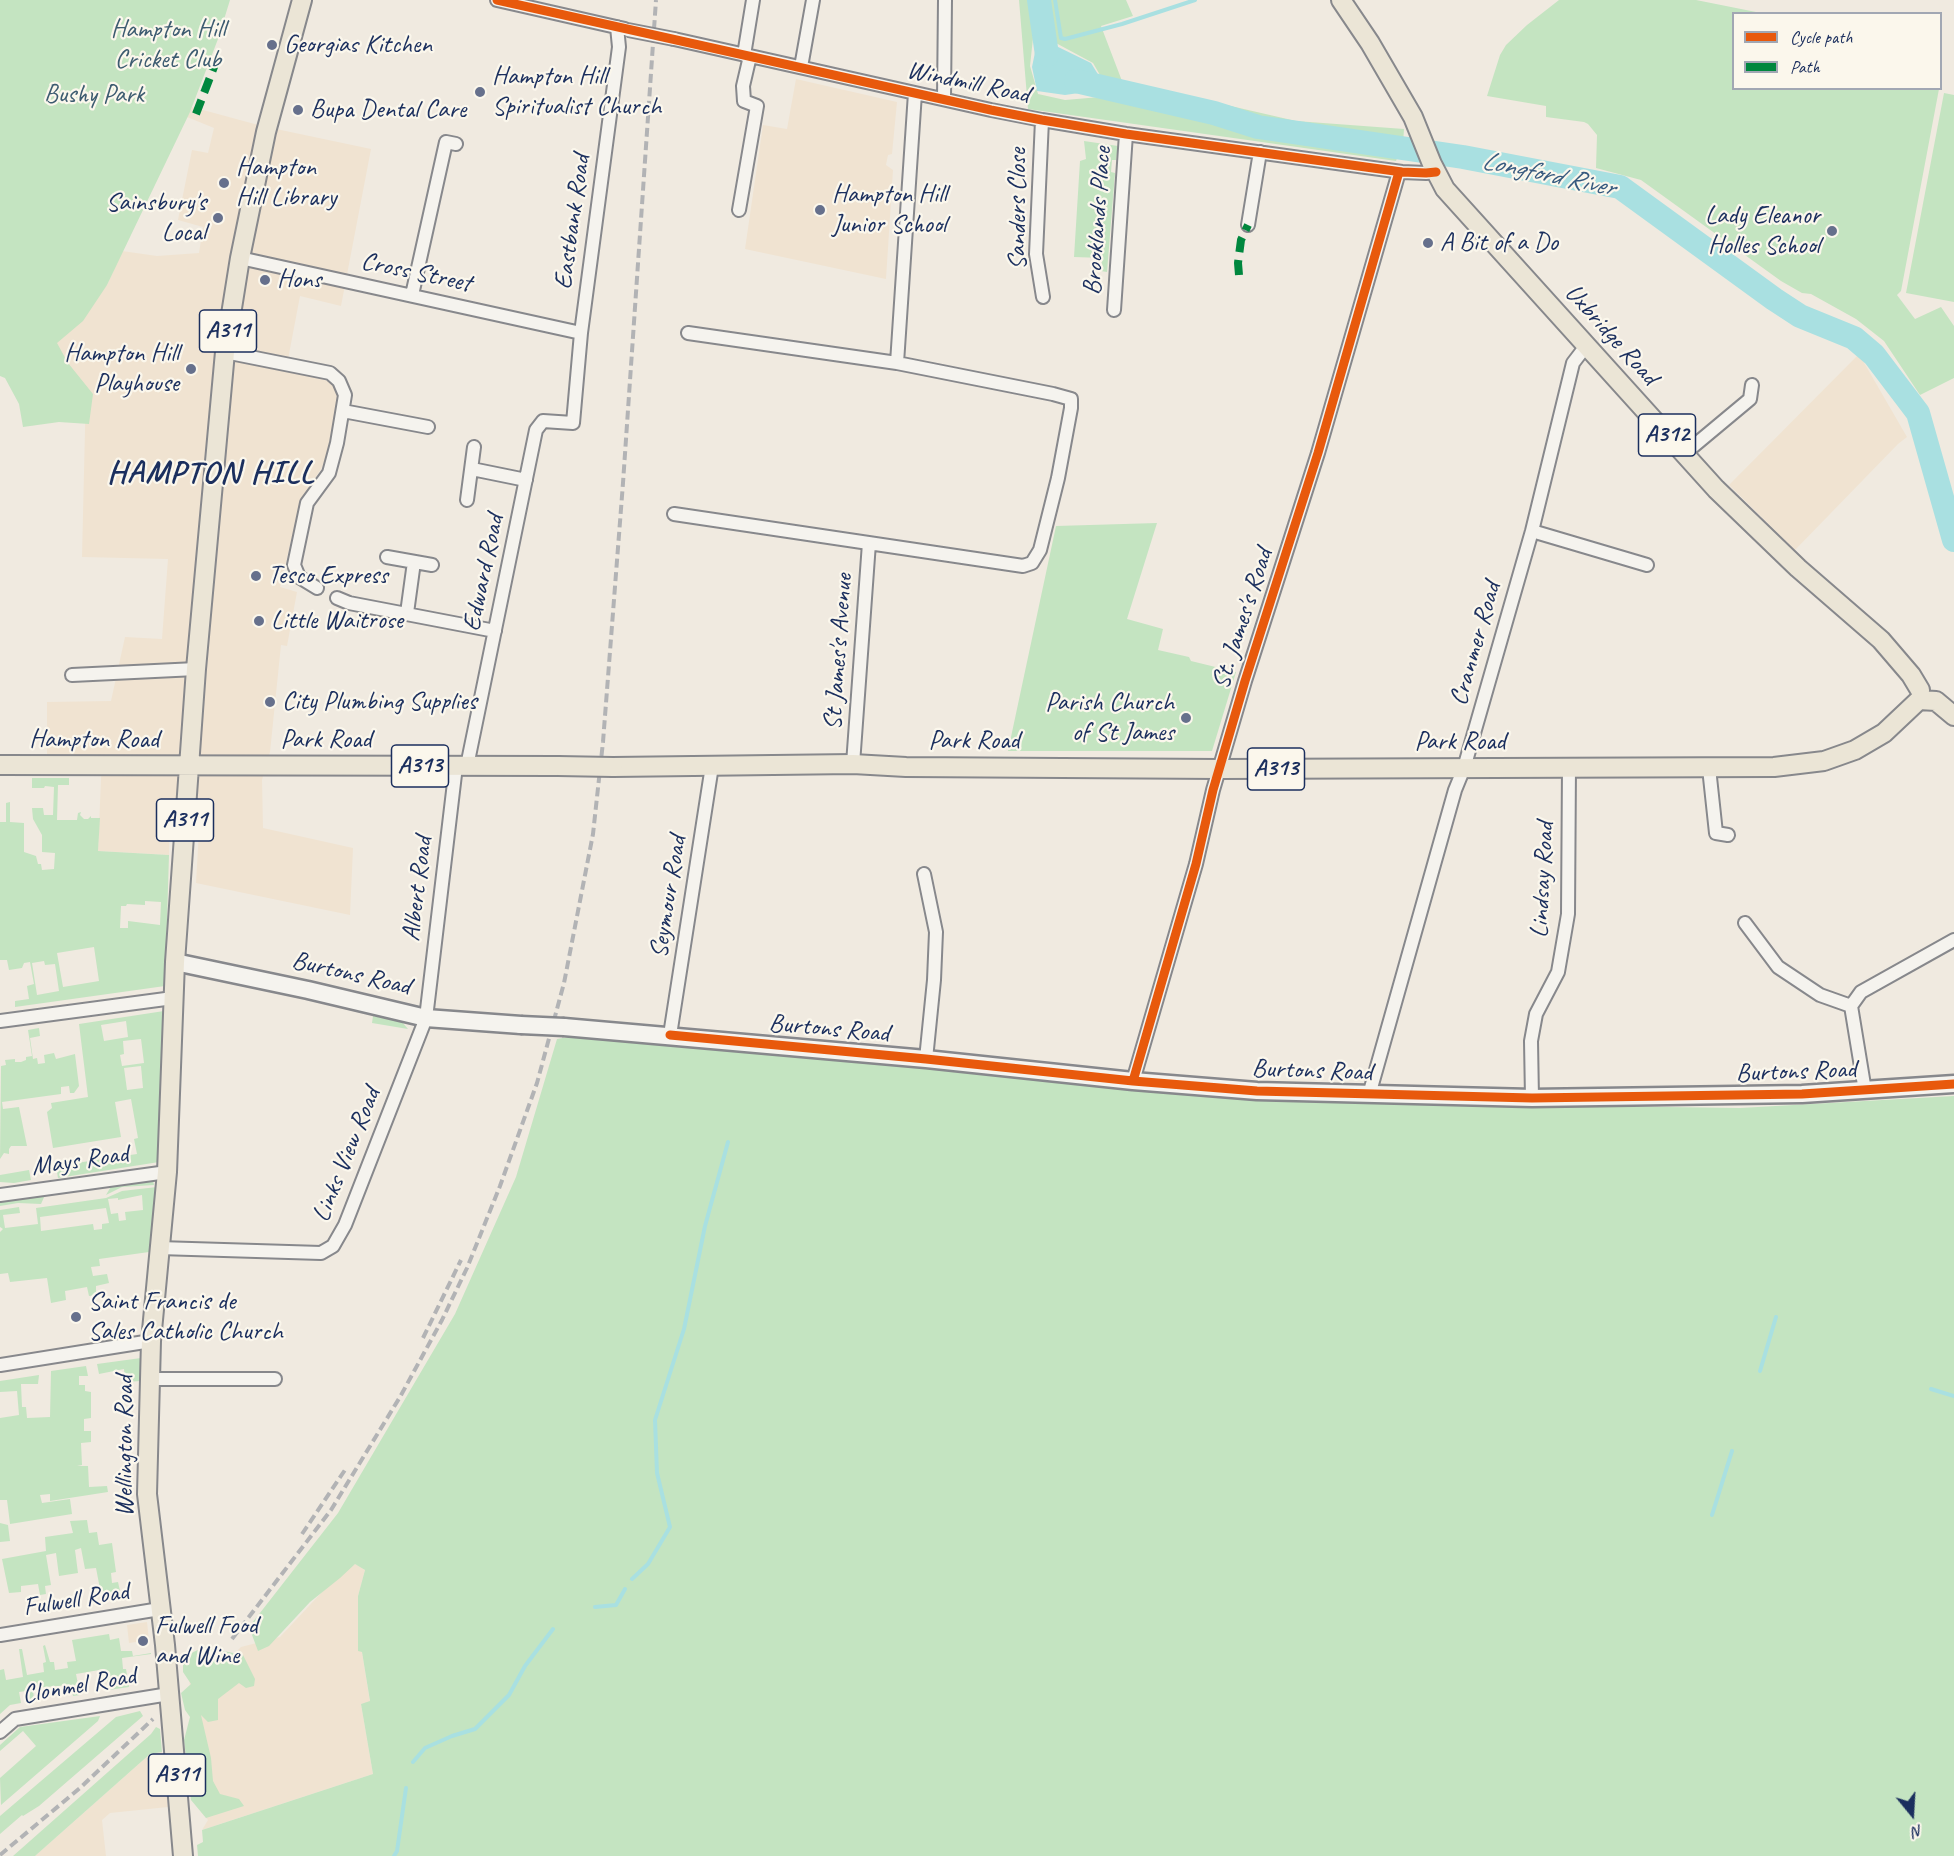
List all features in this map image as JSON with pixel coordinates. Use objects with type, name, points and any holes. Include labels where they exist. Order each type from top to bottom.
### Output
[{"type":"main road","name":"A311","points":[[175,962],[196,669],[225,352],[240,258],[266,132],[302,0]]},
{"type":"main road","name":"Uxbridge Road","points":[[1341,0],[1370,43],[1420,132],[1434,168],[1450,195],[1716,489],[1807,575],[1881,640],[1911,675],[1922,696],[1936,701],[1954,716]]},
{"type":"main road","name":"Park Road","points":[[189,765],[613,767],[853,765],[1219,769],[1774,766],[1824,761],[1855,750],[1884,732],[1922,696]]},
{"type":"main road","name":"Hampton Road","points":[[0,765],[189,765]]},
{"type":"main road","name":"Wellington Road","points":[[175,962],[167,1172],[151,1341],[147,1494],[169,1694],[183,1856]]},
{"type":"street","name":"Windmill Road","points":[[497,0],[1042,120],[1399,172],[1426,173],[1434,168]]},
{"type":"street","points":[[739,210],[757,106],[744,100],[743,86],[753,0]]},
{"type":"street","points":[[801,67],[813,0]]},
{"type":"street","points":[[944,99],[945,0]]},
{"type":"street","name":"Eastbank Road","points":[[573,423],[581,333],[622,28]]},
{"type":"street","points":[[897,363],[915,93]]},
{"type":"street","name":"Sanders Close","points":[[1042,120],[1036,254],[1043,297]]},
{"type":"street","name":"Brooklands Place","points":[[1114,310],[1126,134]]},
{"type":"street","points":[[412,295],[446,142],[456,144]]},
{"type":"street","points":[[1248,225],[1260,152]]},
{"type":"street","name":"St. James's Road","points":[[1133,1081],[1196,864],[1219,769],[1318,453],[1399,172]]},
{"type":"street","name":"Cross Street","points":[[240,258],[581,333]]},
{"type":"street","name":"St James's Avenue","points":[[674,514],[1023,566],[1032,563],[1040,550],[1071,417],[1071,399],[1065,397],[897,363],[688,333]]},
{"type":"street","name":"Cranmer Road","points":[[1369,1095],[1455,790],[1464,768],[1532,531],[1573,363],[1586,346]]},
{"type":"street","points":[[225,352],[330,373],[339,381],[345,395],[328,473],[307,504],[294,565],[299,577],[317,588]]},
{"type":"street","points":[[1684,454],[1750,399],[1752,385]]},
{"type":"street","points":[[343,411],[428,427]]},
{"type":"street","name":"Edward Road","points":[[461,766],[495,631],[536,430],[543,420],[573,423]]},
{"type":"street","points":[[467,500],[474,447]]},
{"type":"street","points":[[472,469],[526,480]]},
{"type":"street","points":[[1532,531],[1647,565]]},
{"type":"street","name":"St James's Avenue","points":[[853,765],[869,543]]},
{"type":"street","points":[[387,557],[432,565]]},
{"type":"street","points":[[407,613],[414,562]]},
{"type":"street","points":[[337,598],[349,603],[495,631]]},
{"type":"street","points":[[72,675],[196,669]]},
{"type":"street","name":"Albert Road","points":[[426,1018],[461,766]]},
{"type":"street","name":"Seymour Road","points":[[670,1035],[712,766]]},
{"type":"street","name":"Lindsay Road","points":[[1532,1098],[1531,1041],[1536,1014],[1557,972],[1568,914],[1569,767]]},
{"type":"street","points":[[1709,768],[1716,833],[1728,835]]},
{"type":"street","points":[[924,874],[936,932],[926,1059]]},
{"type":"street","points":[[1745,923],[1778,967],[1820,995],[1851,1006]]},
{"type":"street","points":[[1865,1091],[1851,1006],[1861,992],[1954,940]]},
{"type":"street","name":"Burtons Road","points":[[175,962],[426,1018],[670,1035],[1133,1081],[1257,1091],[1532,1098],[1865,1091],[1954,1084]]},
{"type":"street","points":[[0,1021],[173,998]]},
{"type":"street","name":"Links View Road","points":[[159,1248],[321,1253],[333,1246],[345,1225],[426,1018]]},
{"type":"street","name":"Mays Road","points":[[0,1195],[167,1172]]},
{"type":"street","points":[[0,1365],[151,1341]]},
{"type":"street","points":[[149,1379],[275,1379]]},
{"type":"street","name":"Fulwell Road","points":[[0,1635],[160,1609]]},
{"type":"street","name":"Clonmel Road","points":[[0,1732],[15,1719],[169,1694]]},
{"type":"shaded area","name":"Hampton Hill Junior School","points":[[796,79],[897,102],[892,154],[888,155],[886,165],[893,170],[886,279],[745,249],[763,125],[787,129]]},
{"type":"shaded area","points":[[192,107],[262,126],[371,149],[341,306],[300,296],[286,370],[332,382],[339,397],[331,445],[321,469],[301,499],[280,587],[297,592],[287,646],[281,645],[270,752],[262,780],[263,828],[353,848],[350,915],[196,883],[200,814],[170,808],[169,855],[98,851],[102,756],[47,755],[47,702],[111,701],[125,637],[162,639],[168,559],[82,557],[86,387],[47,347],[107,285],[122,251],[157,256],[199,253],[203,227],[178,220],[192,150],[208,153],[214,128],[187,117]]},
{"type":"shaded area","points":[[1859,354],[1907,437],[1795,550],[1729,485]]},
{"type":"shaded area","points":[[351,1561],[365,1570],[358,1596],[358,1650],[362,1652],[370,1702],[361,1704],[373,1774],[202,1830],[208,1820],[201,1812],[188,1665],[228,1660],[241,1647],[280,1637]]},
{"type":"shaded area","points":[[147,1622],[149,1640],[129,1643],[127,1625]]},
{"type":"shaded area","points":[[162,1752],[168,1807],[110,1813],[102,1820],[106,1856],[35,1856],[150,1754]]},
{"type":"green space","name":"Bushy Park","points":[[0,0],[230,0],[218,39],[190,112],[107,285],[83,321],[57,343],[68,363],[93,394],[89,424],[59,422],[23,427],[19,404],[5,378],[0,376]]},
{"type":"green space","points":[[1019,0],[1030,0],[1033,38],[1030,66],[1038,94],[1065,100],[1100,97],[1259,132],[1399,153],[1396,161],[1028,109]]},
{"type":"green space","points":[[1038,0],[1126,0],[1133,16],[1101,26],[1122,81],[1296,121],[1404,129],[1403,144],[1306,132],[1259,123],[1107,87],[1093,63],[1054,42],[1039,22]]},
{"type":"green space","name":"Lady Eleanor Holles School","points":[[1559,0],[1696,0],[1756,12],[1732,12],[1732,90],[1939,90],[1901,291],[1897,295],[1915,319],[1941,307],[1954,326],[1954,378],[1920,395],[1884,341],[1856,319],[1811,294],[1802,293],[1781,281],[1641,180],[1596,168],[1597,135],[1588,124],[1546,117],[1546,106],[1487,96],[1500,55],[1506,45]]},
{"type":"green space","points":[[1944,93],[1954,95],[1954,302],[1906,293]]},
{"type":"green space","points":[[1084,141],[1118,146],[1116,160],[1112,160],[1111,172],[1115,173],[1107,272],[1101,271],[1102,258],[1074,257],[1080,161],[1086,159]]},
{"type":"green space","points":[[1157,523],[1127,619],[1163,629],[1158,650],[1236,672],[1212,751],[1008,751],[1056,526]]},
{"type":"green space","points":[[32,778],[69,778],[69,785],[58,785],[57,820],[77,820],[78,813],[81,812],[80,815],[84,819],[91,816],[91,818],[100,818],[98,851],[169,855],[165,986],[15,1007],[15,1001],[29,999],[27,986],[34,984],[30,962],[24,963],[22,968],[9,970],[7,960],[0,960],[0,822],[6,822],[6,803],[10,802],[10,822],[24,823],[24,852],[36,856],[42,870],[54,869],[55,853],[42,852],[42,835],[33,819],[32,808],[43,808],[44,815],[53,815],[54,787],[32,788]],"holes":[[[145,901],[161,902],[160,925],[128,921],[128,928],[120,928],[121,906],[145,905]],[[94,947],[99,981],[63,987],[57,953]],[[44,961],[45,965],[55,964],[59,991],[37,995],[32,963]]]},
{"type":"green space","points":[[164,1011],[159,1162],[58,1178],[56,1166],[137,1154],[134,1139],[138,1138],[131,1099],[115,1102],[121,1137],[53,1148],[47,1112],[52,1108],[51,1103],[88,1097],[79,1024]],"holes":[[[126,1021],[128,1037],[104,1041],[101,1025]],[[141,1039],[144,1063],[122,1066],[120,1055],[124,1054],[123,1041]],[[141,1066],[143,1088],[127,1090],[124,1068]]]},
{"type":"green space","points":[[373,1016],[402,1022],[408,1029],[372,1023]]},
{"type":"green space","points":[[39,1028],[40,1036],[30,1038],[33,1059],[37,1058],[38,1064],[45,1063],[44,1055],[54,1053],[56,1059],[75,1054],[79,1086],[74,1093],[70,1093],[69,1086],[61,1087],[61,1094],[2,1102],[3,1109],[19,1107],[27,1146],[11,1146],[9,1154],[4,1153],[0,1159],[1,1066],[6,1065],[5,1060],[15,1059],[15,1062],[21,1062],[26,1060],[26,1057],[32,1056],[28,1030]]},
{"type":"green space","points":[[579,1035],[1443,1104],[1740,1108],[1954,1096],[1954,1856],[198,1856],[197,1845],[203,1842],[202,1830],[373,1774],[361,1704],[370,1701],[362,1652],[358,1651],[358,1596],[365,1570],[355,1564],[310,1602],[269,1646],[258,1651],[249,1627],[338,1513],[455,1314],[516,1177],[557,1039]]},
{"type":"green space","points":[[29,1170],[31,1180],[14,1183],[0,1182],[0,1175]]},
{"type":"green space","points":[[153,1180],[154,1185],[122,1187],[106,1195],[113,1183]]},
{"type":"green space","points":[[157,1187],[149,1252],[99,1259],[100,1266],[91,1267],[93,1276],[107,1274],[109,1283],[96,1286],[96,1295],[89,1296],[87,1287],[65,1291],[66,1300],[51,1303],[47,1278],[10,1282],[8,1273],[0,1274],[0,1232],[3,1229],[0,1227],[0,1210],[19,1207],[20,1213],[3,1215],[5,1228],[38,1224],[36,1208],[106,1198],[122,1191]],"holes":[[[142,1195],[143,1210],[125,1212],[126,1220],[119,1221],[118,1213],[111,1214],[108,1199],[118,1198],[118,1200]],[[106,1208],[109,1223],[102,1224],[102,1229],[94,1230],[93,1224],[41,1231],[40,1217]]]},
{"type":"green space","points":[[45,1195],[41,1204],[18,1203],[0,1206],[6,1197],[11,1196],[15,1199]]},
{"type":"green space","points":[[141,1358],[141,1381],[125,1382],[124,1369],[99,1374],[97,1364]]},
{"type":"green space","points":[[86,1366],[88,1376],[79,1376],[79,1385],[85,1385],[85,1391],[91,1392],[91,1418],[84,1419],[84,1431],[91,1431],[91,1442],[81,1443],[82,1465],[77,1466],[88,1466],[89,1487],[107,1486],[108,1492],[50,1501],[50,1494],[40,1495],[42,1503],[70,1499],[72,1514],[10,1524],[7,1500],[0,1500],[0,1418],[19,1415],[17,1391],[0,1392],[0,1381],[39,1375],[38,1384],[21,1384],[22,1407],[26,1407],[27,1418],[50,1417],[51,1371]]},
{"type":"green space","points":[[87,1520],[89,1533],[97,1532],[99,1545],[112,1543],[116,1572],[111,1573],[112,1583],[118,1582],[120,1591],[101,1594],[96,1568],[85,1569],[81,1548],[75,1550],[78,1573],[59,1576],[56,1553],[46,1555],[51,1585],[45,1586],[46,1594],[40,1595],[38,1584],[21,1586],[21,1592],[9,1593],[2,1559],[46,1551],[45,1537],[73,1533],[70,1521]]},
{"type":"green space","points":[[0,1523],[8,1525],[10,1541],[0,1542]]},
{"type":"green space","points":[[109,1634],[110,1640],[119,1638],[121,1651],[132,1651],[133,1656],[151,1653],[122,1658],[129,1687],[109,1690],[105,1669],[76,1674],[80,1695],[73,1696],[71,1685],[33,1688],[34,1701],[28,1702],[26,1691],[19,1692],[21,1703],[10,1705],[0,1714],[0,1670],[4,1669],[6,1680],[23,1677],[19,1649],[22,1649],[27,1675],[44,1672],[43,1663],[46,1662],[43,1646],[45,1645],[50,1662],[54,1662],[55,1670],[68,1668],[67,1662],[76,1661],[72,1640]]},
{"type":"green space","points":[[204,1647],[243,1655],[255,1679],[254,1686],[246,1688],[239,1683],[218,1699],[218,1720],[208,1722],[201,1715],[211,1758],[213,1781],[220,1794],[239,1799],[244,1806],[206,1818],[191,1800],[184,1740],[190,1717],[185,1710],[181,1693],[191,1684],[183,1672],[183,1657]]},
{"type":"green space","points":[[140,1711],[143,1716],[39,1806],[22,1815],[0,1834],[0,1816],[116,1717]]},
{"type":"green space","points":[[100,1716],[98,1721],[1,1805],[0,1778],[36,1746],[23,1731],[0,1751],[0,1745],[20,1727]]},
{"type":"green space","points":[[156,1727],[160,1729],[162,1752],[150,1754],[35,1856],[13,1856],[151,1734]]},
{"type":"water","points":[[1041,23],[1052,44],[1091,63],[1107,89],[1065,95],[1037,91],[1032,67]]},
{"type":"waterway","name":"Longford River","points":[[1039,0],[1047,55]]},
{"type":"waterway","points":[[1055,0],[1061,38],[1065,39],[1122,24],[1195,0]]},
{"type":"waterway","name":"Longford River","points":[[1076,81],[1214,113],[1258,127],[1463,157],[1620,187],[1774,299],[1800,316],[1854,338],[1874,355],[1918,413],[1954,540]]},
{"type":"waterway","points":[[632,1579],[648,1564],[670,1527],[657,1473],[655,1420],[684,1329],[705,1226],[728,1142]]},
{"type":"waterway","points":[[1760,1371],[1776,1317]]},
{"type":"waterway","points":[[1931,1389],[1954,1396]]},
{"type":"waterway","points":[[1712,1515],[1732,1451]]},
{"type":"waterway","points":[[595,1607],[616,1605],[625,1589]]},
{"type":"waterway","points":[[413,1762],[425,1748],[475,1729],[509,1695],[525,1666],[553,1629]]},
{"type":"waterway","points":[[394,1856],[397,1851],[406,1788]]},
{"type":"railway","points":[[232,1639],[331,1510],[400,1397],[442,1320],[467,1268],[500,1186],[537,1083],[564,983],[593,834],[603,742],[656,0]]},
{"type":"railway","points":[[423,1338],[461,1260]]},
{"type":"railway","points":[[302,1534],[345,1470]]},
{"type":"railway","points":[[0,1855],[80,1788],[153,1719]]},
{"type":"marked path","points":[[196,114],[217,59]]},
{"type":"marked path","points":[[1239,275],[1241,240],[1248,225]]},
{"type":"cycle path","points":[[497,0],[1042,120],[1126,134],[1402,172],[1436,172]]},
{"type":"cycle path","points":[[1133,1081],[1196,864],[1213,790],[1245,681],[1318,453],[1399,172]]},
{"type":"cycle path","points":[[670,1035],[1133,1081],[1257,1091],[1532,1098],[1802,1094],[1954,1084]]},
{"type":"place","name":"Georgias Kitchen","points":[[272,45]]},
{"type":"place","name":"Hampton Hill Spiritualist Church","points":[[480,92]]},
{"type":"place","name":"Bupa Dental Care","points":[[298,110]]},
{"type":"place","name":"Hampton Hill Library","points":[[224,183]]},
{"type":"place","name":"Hampton Hill Junior School","points":[[820,210]]},
{"type":"place","name":"Sainsbury's Local","points":[[218,218]]},
{"type":"place","name":"Lady Eleanor Holles School","points":[[1832,231]]},
{"type":"place","name":"A Bit of a Do","points":[[1428,243]]},
{"type":"place","name":"Hons","points":[[265,280]]},
{"type":"place","name":"Hampton Hill Playhouse","points":[[191,369]]},
{"type":"place","name":"Tesco Express","points":[[256,576]]},
{"type":"place","name":"Little Waitrose","points":[[259,621]]},
{"type":"place","name":"City Plumbing Supplies","points":[[270,702]]},
{"type":"place","name":"Parish Church of St James","points":[[1186,718]]},
{"type":"place","name":"Saint Francis de Sales Catholic Church","points":[[76,1317]]},
{"type":"place","name":"Fulwell Food and Wine","points":[[143,1641]]},
{"type":"district","name":"HAMPTON HILL","points":[[211,474]]},
{"type":"park label","name":"Hampton Hill Cricket Club","points":[[168,45]]}]
